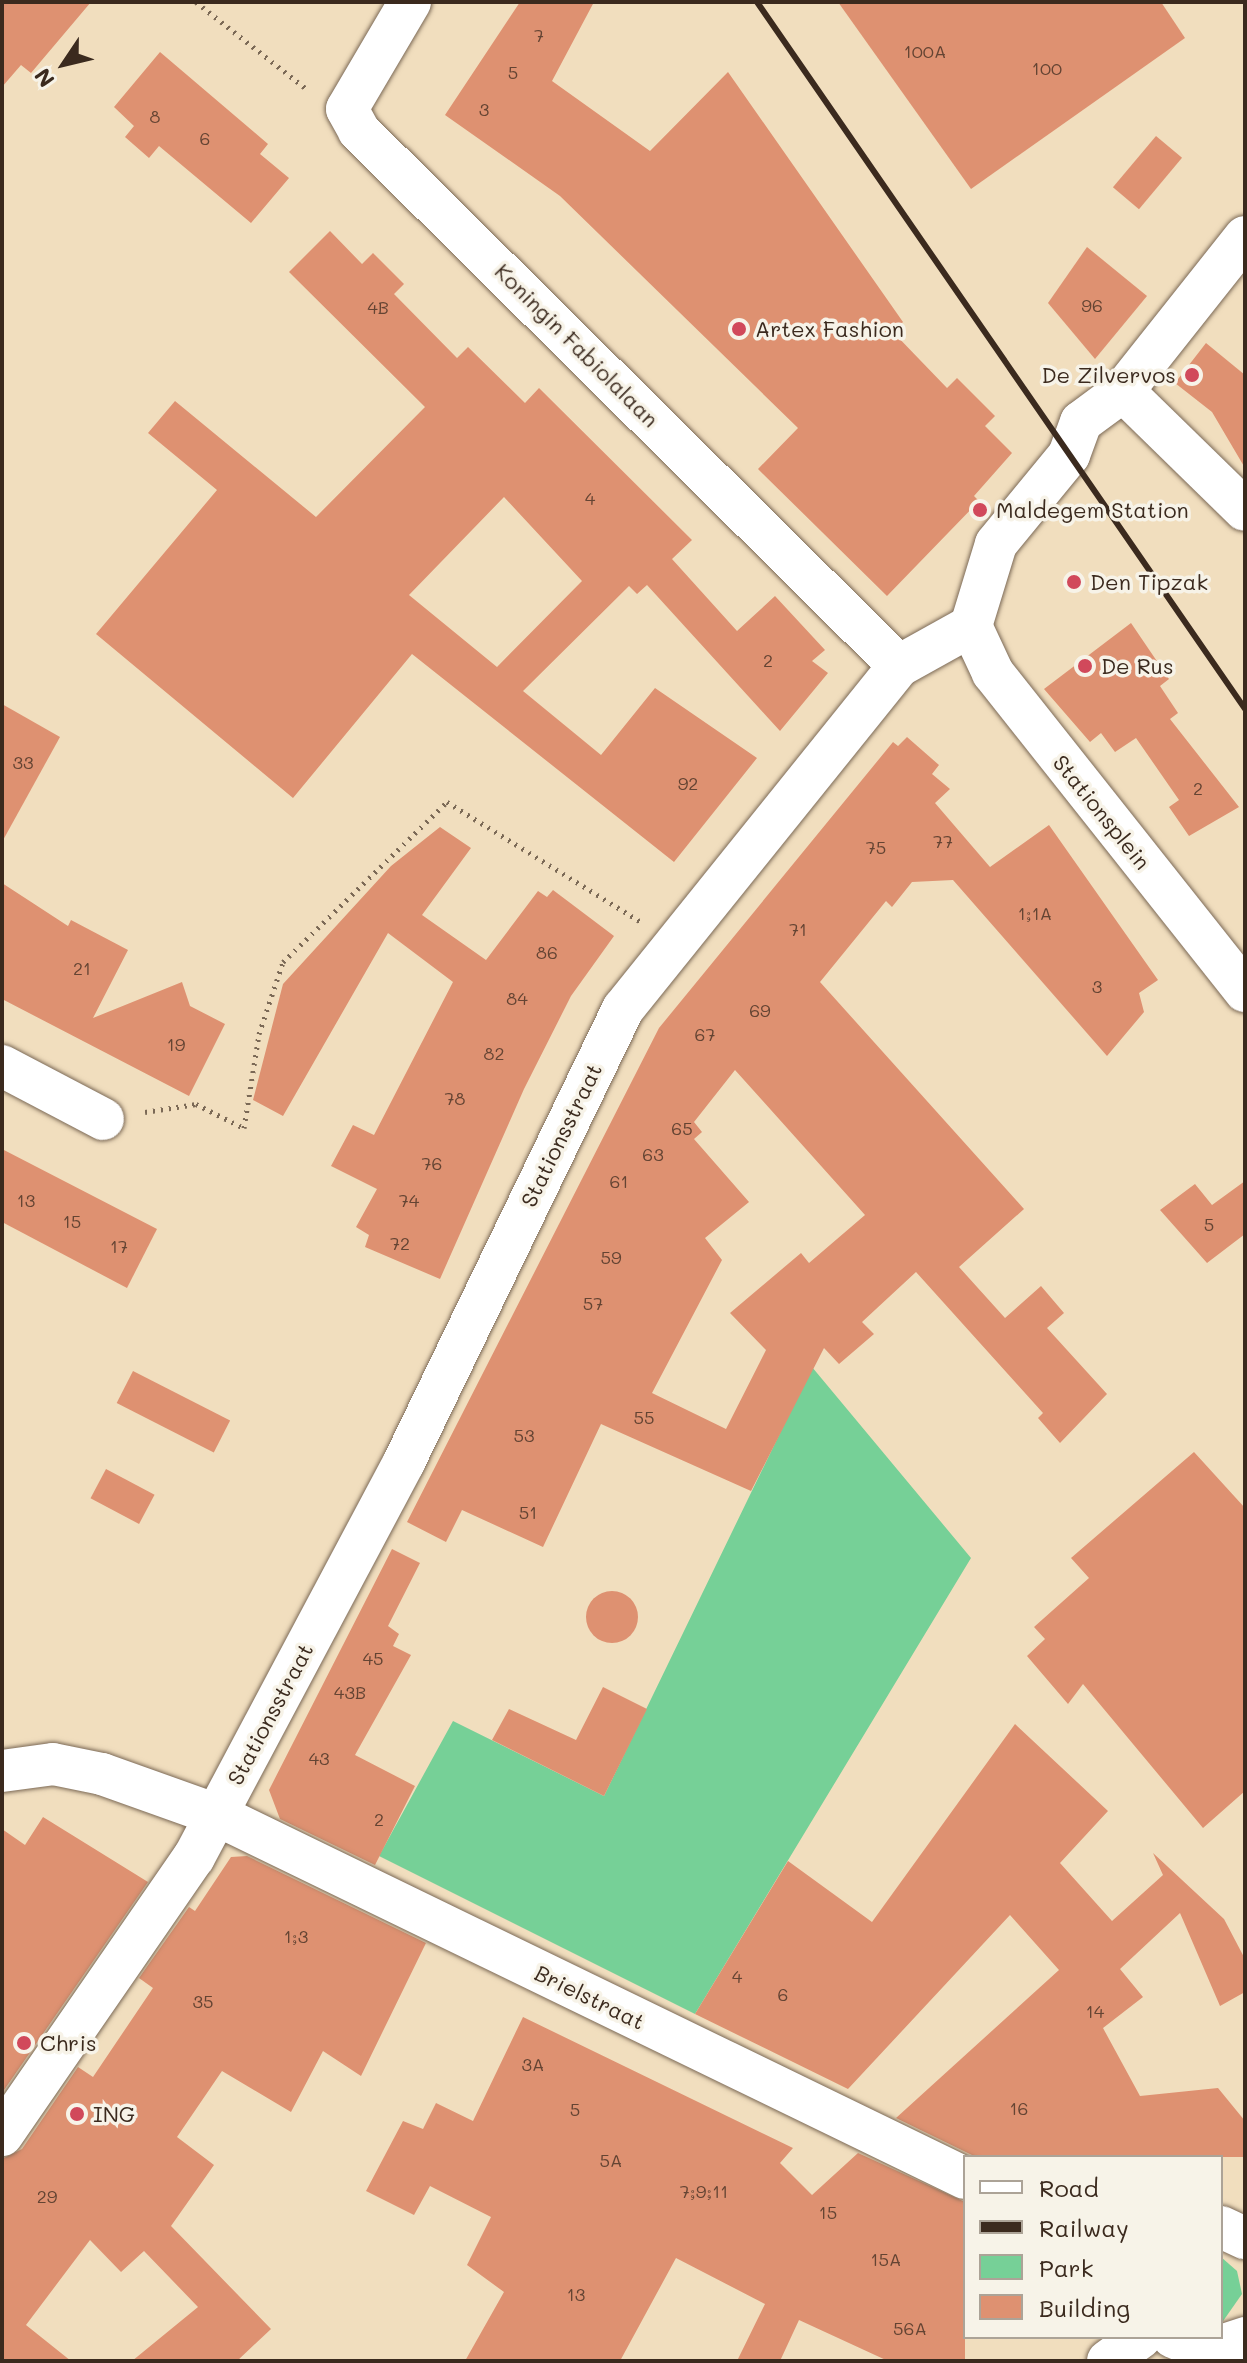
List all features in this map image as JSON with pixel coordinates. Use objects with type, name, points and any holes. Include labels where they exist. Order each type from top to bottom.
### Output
[{"type":"street","points":[[359,131],[347,109],[410,2]]},
{"type":"street","name":"Koningin Fabiolalaan","points":[[359,131],[899,666]]},
{"type":"street","points":[[971,626],[996,544],[1069,455],[1081,422],[1123,391],[1245,237]]},
{"type":"street","points":[[1123,391],[1245,510]]},
{"type":"street","name":"Stationsstraat","points":[[2,2135],[111,1986],[217,1815],[404,1462],[623,1009],[899,666],[971,626]]},
{"type":"street","name":"Stationsplein","points":[[971,626],[993,673],[1245,991]]},
{"type":"street","points":[[2,1066],[103,1119]]},
{"type":"street","name":"Brielstraat","points":[[2,1771],[53,1764],[90,1772],[217,1815],[963,2177]]},
{"type":"street","points":[[1223,2228],[1245,2238]]},
{"type":"street","points":[[1178,2339],[1206,2351],[1245,2338]]},
{"type":"street","points":[[1108,2361],[1138,2339]]},
{"type":"path","points":[[196,2],[359,131]]},
{"type":"path","points":[[103,1119],[196,1104],[244,1128],[259,1034],[283,962],[447,802],[674,943]]},
{"type":"green space","points":[[812,1367],[971,1558],[695,2014],[379,1856],[453,1721],[604,1796]]},
{"type":"green space","points":[[1223,2259],[1237,2271],[1242,2294],[1223,2321]]},
{"type":"building","points":[[2,2],[91,2],[31,73],[21,65],[2,87]]},
{"type":"building","points":[[520,2],[594,2],[552,81],[650,151],[728,72],[903,322],[893,332],[947,388],[957,378],[995,416],[985,426],[1012,453],[974,496],[979,501],[887,596],[758,469],[798,428],[560,196],[445,115]]},
{"type":"building","points":[[838,2],[1161,2],[1185,38],[971,189]]},
{"type":"building","points":[[160,52],[268,144],[260,154],[289,178],[251,223],[159,146],[149,158],[125,137],[134,126],[114,107]]},
{"type":"building","points":[[1156,136],[1182,158],[1139,209],[1113,187]]},
{"type":"building","points":[[330,231],[362,264],[373,253],[404,284],[394,294],[457,358],[468,347],[525,403],[539,388],[692,540],[672,559],[737,631],[775,596],[825,650],[812,661],[828,673],[780,731],[647,585],[637,594],[629,586],[523,691],[601,755],[655,688],[757,758],[674,862],[412,654],[293,798],[96,634],[217,490],[148,433],[175,401],[316,517],[425,407],[289,272]],"holes":[[[504,497],[582,581],[497,667],[409,595]]]},
{"type":"building","points":[[1087,247],[1147,296],[1095,359],[1048,303]]},
{"type":"building","points":[[1206,343],[1245,375],[1245,468],[1212,412],[1175,383]]},
{"type":"building","points":[[1131,623],[1169,679],[1160,686],[1178,713],[1170,719],[1239,807],[1189,836],[1169,807],[1179,800],[1136,738],[1115,752],[1101,733],[1090,742],[1044,689]]},
{"type":"building","points":[[2,704],[60,737],[2,842]]},
{"type":"building","points":[[907,737],[939,765],[932,774],[950,789],[935,803],[990,867],[1049,825],[1158,980],[1139,993],[1144,1012],[1107,1056],[953,880],[912,882],[892,907],[886,901],[820,982],[1024,1209],[959,1267],[1005,1318],[1041,1286],[1064,1313],[1047,1328],[1107,1394],[1060,1443],[1038,1418],[1043,1413],[916,1272],[862,1322],[874,1334],[839,1364],[824,1348],[751,1491],[601,1424],[543,1547],[462,1510],[446,1542],[407,1522],[659,1028],[893,742],[898,746]],"holes":[[[735,1070],[865,1215],[809,1263],[801,1253],[730,1313],[766,1350],[726,1429],[652,1393],[722,1260],[705,1238],[749,1202],[694,1139],[702,1132],[694,1122]]]},
{"type":"building","points":[[440,827],[471,848],[422,915],[486,960],[538,891],[547,897],[553,890],[614,936],[571,996],[524,1089],[440,1279],[365,1247],[369,1235],[356,1227],[377,1189],[331,1166],[353,1125],[374,1135],[453,982],[388,933],[283,1116],[253,1100],[283,984],[391,866]]},
{"type":"building","points":[[2,883],[68,926],[71,920],[128,950],[93,1018],[182,982],[190,1006],[225,1024],[189,1096],[2,999]]},
{"type":"building","points":[[2,1149],[157,1229],[127,1288],[2,1222]]},
{"type":"building","points":[[1245,1181],[1245,1234],[1207,1263],[1160,1210],[1195,1184],[1212,1205]]},
{"type":"building","points":[[133,1371],[230,1420],[214,1453],[117,1403]]},
{"type":"building","points":[[1194,1452],[1245,1508],[1245,1791],[1203,1828],[1083,1684],[1068,1704],[1027,1656],[1045,1639],[1034,1627],[1089,1578],[1071,1558]]},
{"type":"building","points":[[106,1469],[155,1495],[139,1524],[91,1498]]},
{"type":"building","points":[[392,1549],[420,1563],[388,1626],[399,1634],[393,1646],[411,1655],[355,1755],[415,1786],[375,1865],[280,1819],[269,1790]]},
{"type":"building","points":[[612,1591],[631,1598],[638,1617],[631,1636],[612,1643],[593,1636],[586,1617],[593,1598]]},
{"type":"building","points":[[603,1687],[647,1709],[604,1796],[492,1740],[509,1709],[576,1740]]},
{"type":"building","points":[[1015,1724],[1108,1811],[1060,1863],[1112,1921],[1163,1875],[1153,1853],[1224,1919],[1245,1959],[1245,1992],[1220,2006],[1180,1913],[1120,1969],[1143,1997],[1103,2028],[1140,2096],[1218,2088],[1245,2121],[1245,2157],[972,2155],[896,2118],[1059,1970],[1010,1915],[848,2089],[695,2014],[788,1861],[872,1922]]},
{"type":"building","points":[[43,1817],[148,1882],[2,2093],[2,1829],[25,1845]]},
{"type":"building","points":[[247,1856],[426,1943],[361,2076],[323,2051],[291,2112],[222,2071],[177,2137],[214,2165],[171,2226],[271,2329],[237,2361],[132,2361],[198,2307],[144,2251],[121,2272],[90,2240],[26,2325],[71,2361],[2,2361],[2,2159],[22,2149],[78,2067],[93,2077],[153,1988],[139,1978],[189,1907],[195,1911],[231,1857]]},
{"type":"building","points":[[523,2017],[793,2148],[780,2163],[812,2195],[858,2153],[963,2201],[965,2361],[888,2361],[799,2320],[780,2361],[737,2361],[765,2304],[676,2258],[620,2361],[465,2361],[504,2292],[467,2265],[491,2217],[430,2186],[414,2215],[366,2191],[403,2121],[423,2129],[436,2103],[473,2121]]},
{"type":"railway","points":[[757,2],[1245,709]]},
{"type":"place","name":"Artex Fashion","points":[[739,329]]},
{"type":"place","name":"De Zilvervos","points":[[1192,375]]},
{"type":"place","name":"Maldegem Station","points":[[980,510]]},
{"type":"place","name":"Den Tipzak","points":[[1074,582]]},
{"type":"place","name":"De Rus","points":[[1085,666]]},
{"type":"place","name":"Chris","points":[[24,2043]]},
{"type":"place","name":"ING","points":[[77,2114]]}]
